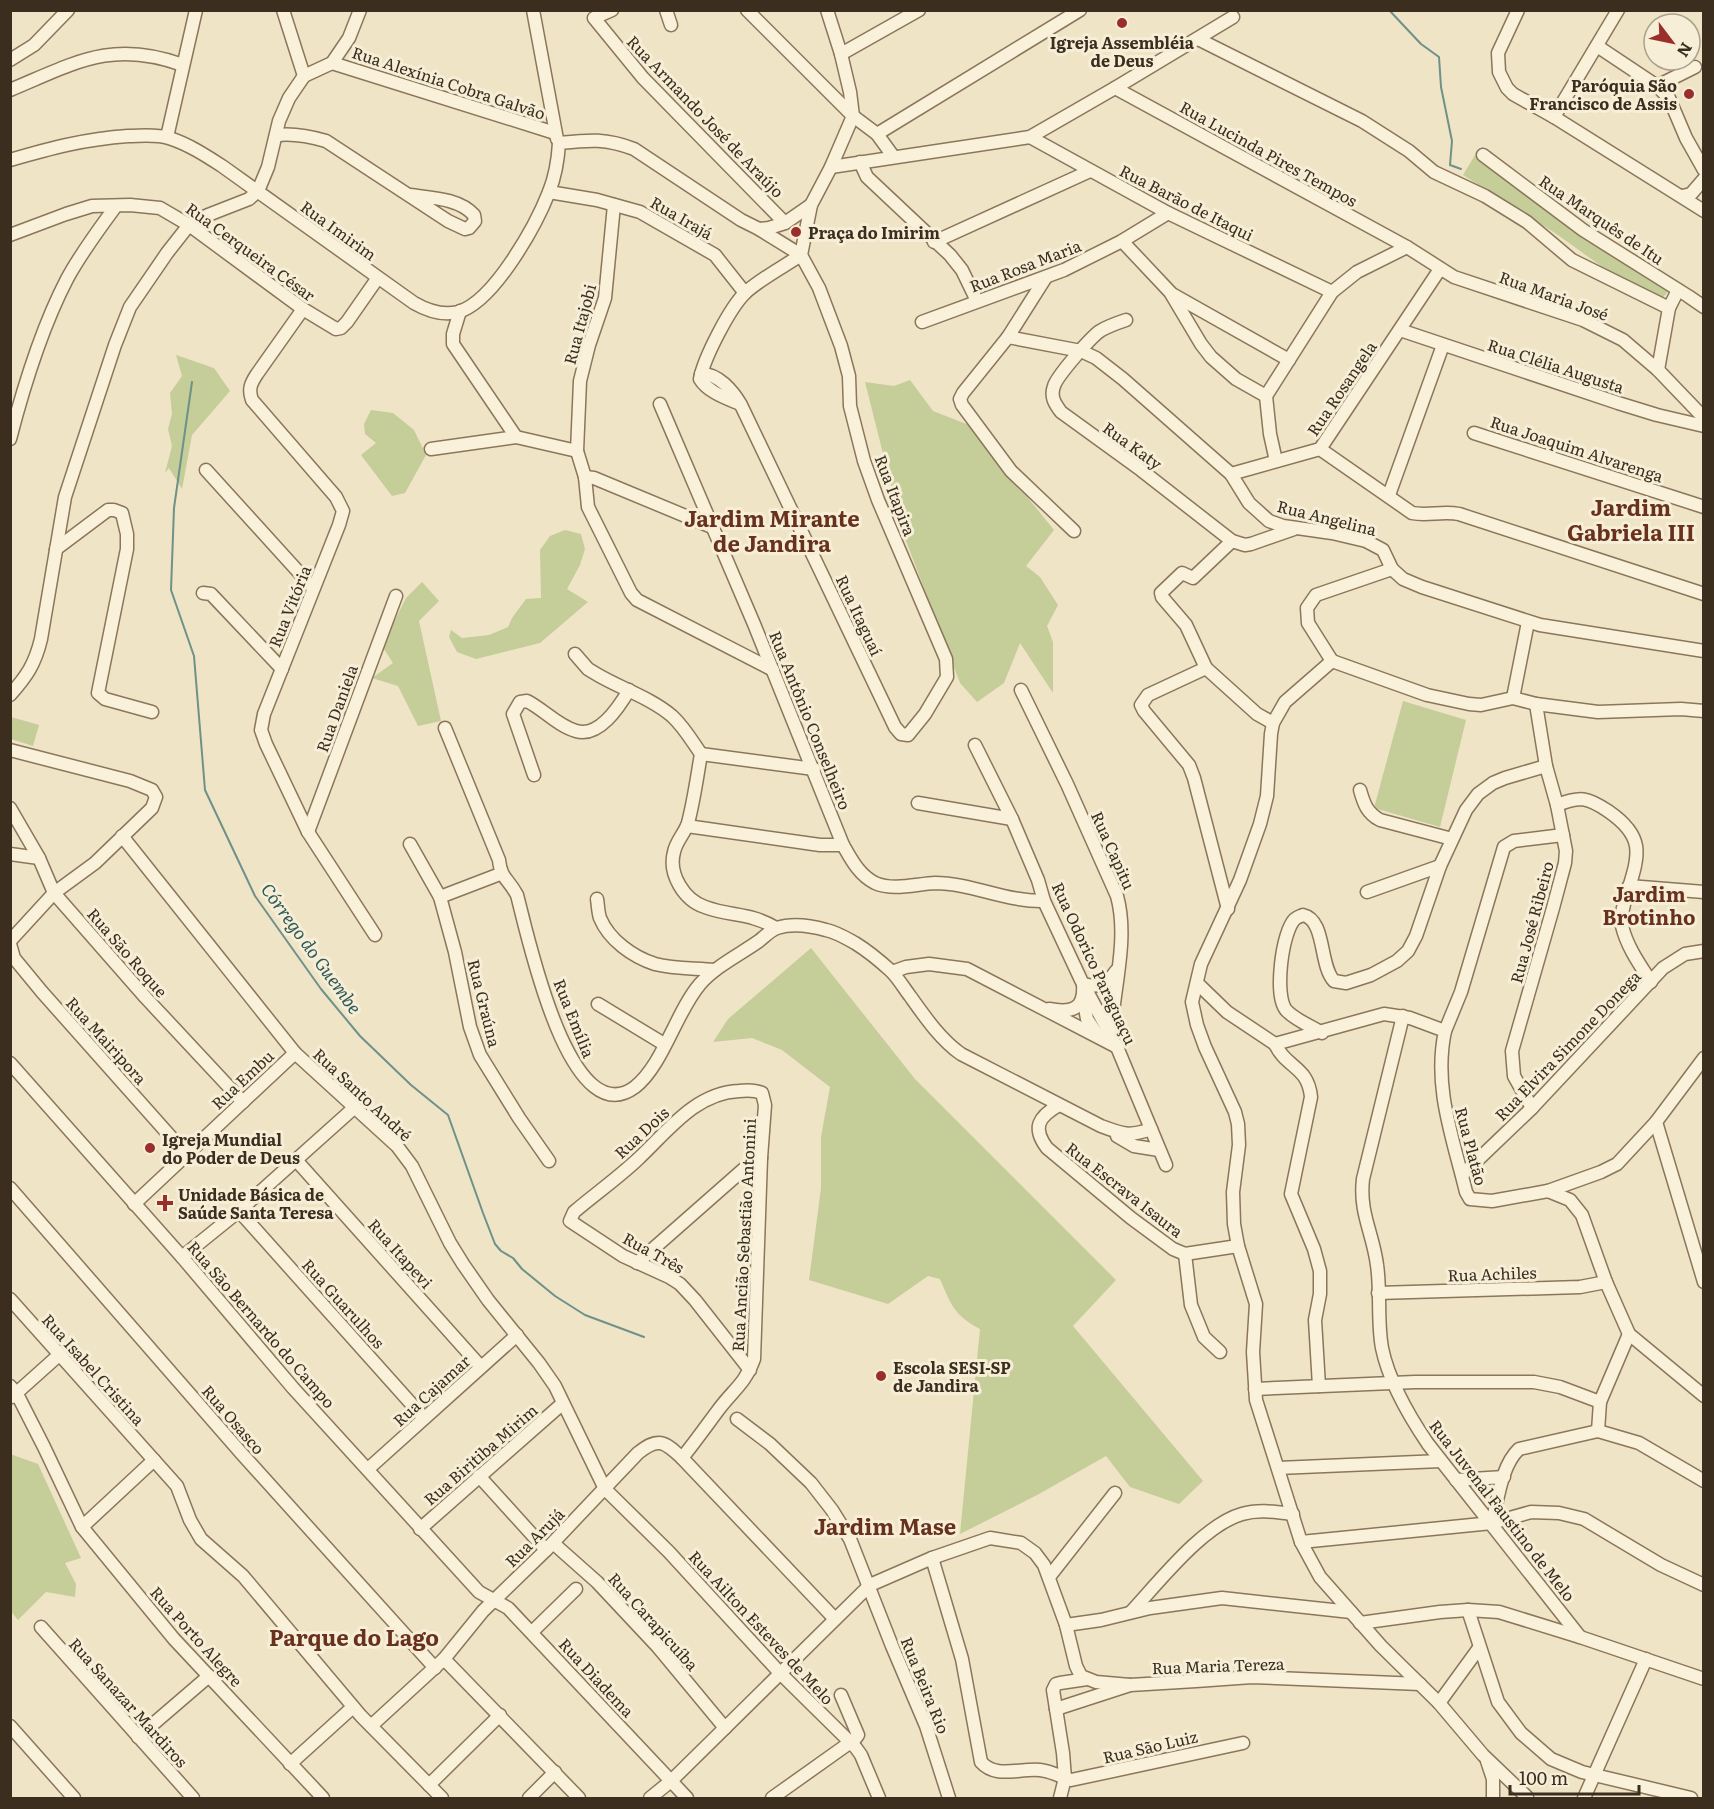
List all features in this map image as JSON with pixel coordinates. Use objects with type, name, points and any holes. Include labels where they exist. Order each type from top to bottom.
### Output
[{"type":"street","points":[[10,60],[34,45],[68,10]]},
{"type":"street","points":[[167,137],[196,10]]},
{"type":"street","points":[[283,10],[304,76]]},
{"type":"street","points":[[10,695],[32,668],[42,639],[65,497],[130,307],[189,225],[249,199],[258,191],[268,167],[283,111],[304,76],[332,63],[349,38],[360,10]]},
{"type":"street","points":[[516,437],[453,344],[453,334],[460,311],[487,292],[527,238],[549,192],[558,160],[557,138],[533,10]]},
{"type":"street","name":"Rua Armando José de Araújo","points":[[612,10],[591,14],[643,78],[785,223]]},
{"type":"street","points":[[666,10],[671,25]]},
{"type":"street","points":[[747,10],[853,116],[877,134],[893,156]]},
{"type":"street","points":[[801,255],[810,205],[831,167],[853,116],[841,54],[827,10]]},
{"type":"street","points":[[841,54],[919,10]]},
{"type":"street","points":[[877,134],[1080,10]]},
{"type":"street","points":[[1518,10],[1498,53],[1499,72],[1507,88],[1513,94],[1554,117],[1704,211]]},
{"type":"street","points":[[1554,117],[1617,10]]},
{"type":"street","points":[[831,167],[1030,137],[1233,17]]},
{"type":"street","points":[[1198,39],[1362,121],[1409,151],[1434,172],[1485,196],[1527,222],[1572,260],[1669,308]]},
{"type":"street","points":[[1597,46],[1656,86],[1669,98],[1686,138],[1704,170]]},
{"type":"street","points":[[10,90],[90,58],[110,54],[149,55],[183,65]]},
{"type":"street","name":"Rua Alexínia Cobra Galvão","points":[[332,63],[557,138]]},
{"type":"street","points":[[1656,86],[1685,72]]},
{"type":"street","name":"Rua Lucinda Pires Tempos","points":[[1115,88],[1407,247]]},
{"type":"street","name":"Rua Imirim","points":[[10,160],[91,139],[145,135],[167,137],[199,151],[258,191],[377,279],[429,312],[460,311]]},
{"type":"street","points":[[277,135],[310,136],[326,141],[459,227],[469,228],[475,220],[474,214],[462,206],[445,200],[410,195]]},
{"type":"street","name":"Rua Barão de Itaqui","points":[[1030,137],[1168,213],[1332,292]]},
{"type":"street","points":[[557,138],[616,142],[634,149],[741,220],[759,228],[785,223],[810,205]]},
{"type":"street","name":"Rua Marquês de Itu","points":[[1484,155],[1583,230],[1704,308]]},
{"type":"street","points":[[860,162],[867,177],[950,255],[962,270],[977,301]]},
{"type":"street","points":[[934,242],[1090,171]]},
{"type":"street","points":[[1682,196],[1691,194],[1704,179]]},
{"type":"street","name":"Rua Irajá","points":[[549,192],[640,212],[715,255],[746,293]]},
{"type":"street","name":"Rua Itajobi","points":[[614,205],[605,298],[580,381],[577,451],[585,477],[588,507],[627,587],[637,600],[773,670]]},
{"type":"street","name":"Rua Cerqueira César","points":[[10,235],[92,206],[160,208],[189,225],[303,309],[336,329],[341,328],[347,322],[377,279]]},
{"type":"street","points":[[10,439],[34,359],[52,312],[78,260],[116,206]]},
{"type":"street","name":"Rua Rosa Maria","points":[[922,322],[1073,266],[1122,241],[1168,213]]},
{"type":"street","name":"Rua Itapira","points":[[759,228],[801,255],[819,288],[842,346],[849,375],[850,406],[855,431],[878,500],[946,659],[947,677],[921,720],[908,735]]},
{"type":"street","points":[[1122,241],[1170,292],[1211,357],[1236,379],[1266,396]]},
{"type":"street","points":[[1276,461],[1270,434],[1266,396],[1332,292],[1357,272],[1407,247]]},
{"type":"street","name":"Rua Maria José","points":[[1407,247],[1467,282],[1606,330],[1623,340],[1658,370],[1704,418]]},
{"type":"street","name":"Rua Itaguaí","points":[[801,255],[746,293],[729,317],[707,357],[701,374],[707,374],[723,383],[741,405],[895,727],[901,734],[908,735]]},
{"type":"street","name":"Rua Rosangela","points":[[1231,474],[1320,449],[1440,268]]},
{"type":"street","points":[[1046,277],[1008,337],[960,399],[962,405],[1011,471],[1074,531]]},
{"type":"street","points":[[1658,370],[1669,308],[1678,290]]},
{"type":"street","points":[[1170,292],[1289,360]]},
{"type":"street","name":"Rua Vitória","points":[[303,309],[257,374],[249,392],[252,400],[341,504],[343,511],[261,722],[261,730],[308,832],[375,935]]},
{"type":"street","name":"Rua Katy","points":[[1126,320],[1098,333],[1081,351],[1056,381],[1052,394],[1054,403],[1062,412],[1232,541]]},
{"type":"street","name":"Rua Clélia Augusta","points":[[1401,330],[1618,403],[1704,426]]},
{"type":"street","name":"Rua Angelina","points":[[1008,337],[1081,351],[1096,358],[1231,474],[1249,503],[1269,521],[1283,526],[1332,533],[1377,545],[1387,555],[1392,569]]},
{"type":"street","points":[[1389,495],[1443,345]]},
{"type":"street","name":"Rua Antônio Conselheiro","points":[[660,404],[773,670],[843,845],[858,870],[876,883],[884,885],[936,883],[963,886],[1025,902],[1044,901]]},
{"type":"street","name":"Rua Joaquim Alvarenga","points":[[1474,433],[1704,507]]},
{"type":"street","points":[[431,449],[516,437],[577,451]]},
{"type":"street","points":[[1320,449],[1412,513],[1448,512],[1473,518],[1704,594]]},
{"type":"street","points":[[206,470],[313,588]]},
{"type":"street","points":[[585,477],[594,478],[712,527]]},
{"type":"street","points":[[56,549],[108,510],[122,513],[127,534],[127,549],[98,693],[105,699],[152,712]]},
{"type":"street","points":[[1273,723],[1257,714],[1206,668],[1186,625],[1161,593],[1182,573],[1193,578],[1232,541],[1238,544],[1251,544],[1298,527]]},
{"type":"street","points":[[1704,651],[1582,633],[1528,622],[1410,583],[1392,569],[1316,596],[1307,608],[1307,619],[1332,662],[1427,695],[1481,705],[1513,698],[1524,699],[1536,704],[1607,712],[1681,709],[1704,711]]},
{"type":"street","points":[[203,593],[211,594],[282,669]]},
{"type":"street","name":"Rua Daniela","points":[[308,832],[396,596]]},
{"type":"street","points":[[1513,698],[1528,622]]},
{"type":"street","points":[[575,654],[588,669],[658,705],[672,716],[682,726],[701,754],[687,826],[673,854],[675,878],[688,896],[704,907],[758,918],[776,928],[811,926],[830,930],[863,948],[892,972],[950,1045],[976,1062],[1059,1105],[1124,1134],[1134,1135],[1151,1129]]},
{"type":"street","points":[[1332,662],[1285,702],[1273,723],[1270,734],[1267,796],[1250,855],[1228,909],[1201,964],[1192,1002],[1197,1025],[1214,1070],[1235,1112],[1238,1124],[1239,1145],[1233,1192],[1234,1224],[1238,1246],[1256,1304],[1257,1319],[1253,1352],[1256,1400],[1301,1542],[1320,1577],[1360,1623],[1439,1703],[1483,1755],[1529,1798]]},
{"type":"street","points":[[1206,668],[1148,695],[1141,705],[1189,765],[1228,909]]},
{"type":"street","points":[[534,775],[513,714],[520,702],[527,701],[576,731],[586,732],[609,718],[629,690]]},
{"type":"street","name":"Rua Capitu","points":[[1021,690],[1067,784],[1117,896],[1121,911],[1122,926],[1112,1017],[1105,1036]]},
{"type":"street","name":"Rua José Ribeiro","points":[[1532,1108],[1514,1076],[1512,1051],[1565,863],[1566,851],[1546,766],[1536,704]]},
{"type":"street","name":"Rua Emília","points":[[445,728],[499,860],[500,874],[513,886],[517,895],[546,999],[563,1041],[579,1071],[597,1089],[613,1095],[623,1094],[643,1079],[700,984],[715,970],[776,928]]},
{"type":"street","name":"Rua Odorico Paraguaçu","points":[[975,745],[1012,819],[1038,880],[1044,901],[1090,986],[1105,1036],[1117,1047],[1166,1165]]},
{"type":"street","points":[[10,750],[130,781],[152,790],[156,797],[152,808],[95,863],[54,893],[10,943]]},
{"type":"street","points":[[701,754],[814,769]]},
{"type":"street","points":[[1322,1033],[1286,1010],[1281,1000],[1279,978],[1282,958],[1288,932],[1295,919],[1303,915],[1314,920],[1327,972],[1334,981],[1340,984],[1371,975],[1397,961],[1408,951],[1416,936],[1440,866],[1466,810],[1478,794],[1493,783],[1505,778],[1546,766]]},
{"type":"street","points":[[1360,790],[1371,816],[1452,840]]},
{"type":"street","points":[[1557,805],[1570,800],[1587,799],[1610,812],[1631,831],[1635,840],[1636,853],[1623,909],[1622,926],[1632,954],[1652,982]]},
{"type":"street","points":[[918,803],[1012,819]]},
{"type":"street","name":"Rua São Roque","points":[[10,808],[39,858],[54,893],[146,998],[243,1102]]},
{"type":"street","points":[[687,826],[843,845]]},
{"type":"street","name":"Rua Platão","points":[[1548,1191],[1492,1201],[1470,1200],[1444,1103],[1440,1078],[1440,1053],[1445,1031],[1461,992],[1504,848],[1514,841],[1563,835]]},
{"type":"street","name":"Rua Santo André","points":[[122,836],[295,1053],[397,1146],[412,1166],[450,1243],[463,1264],[555,1386],[605,1489]]},
{"type":"street","name":"Rua Graúna","points":[[410,844],[440,897],[455,952],[470,1027],[480,1055],[549,1161]]},
{"type":"street","points":[[10,854],[39,858]]},
{"type":"street","points":[[1367,892],[1440,866]]},
{"type":"street","points":[[440,897],[500,874]]},
{"type":"street","points":[[1629,886],[1704,892]]},
{"type":"street","points":[[597,899],[599,916],[606,930],[633,954],[657,965],[715,970]]},
{"type":"street","name":"Rua Mairipora","points":[[10,943],[14,958],[42,992],[186,1154]]},
{"type":"street","name":"Rua Elvira Simone Donega","points":[[1462,1175],[1532,1108],[1663,968],[1673,960],[1695,951],[1704,951]]},
{"type":"street","points":[[892,972],[929,964],[967,969],[1025,1000],[1105,1036]]},
{"type":"street","points":[[1025,1000],[1047,1008],[1071,1011],[1077,1007],[1090,986],[1106,983],[1117,970]]},
{"type":"street","points":[[1197,982],[1227,1012],[1275,1044],[1279,1053],[1301,1072],[1310,1086],[1310,1104],[1291,1194],[1314,1249],[1320,1271],[1320,1294],[1315,1320],[1319,1386]]},
{"type":"street","points":[[1090,986],[1106,1003],[1112,1017]]},
{"type":"street","points":[[1083,997],[1087,1019],[1105,1036]]},
{"type":"street","points":[[598,1004],[664,1044]]},
{"type":"street","points":[[1275,1044],[1322,1033],[1384,1014],[1403,1016],[1445,1031]]},
{"type":"street","name":"Rua Juvenal Faustino de Melo","points":[[1403,1016],[1363,1179],[1361,1196],[1378,1267],[1382,1347],[1395,1383],[1418,1429],[1580,1636]]},
{"type":"street","name":"Rua Embu","points":[[134,1204],[295,1053]]},
{"type":"street","points":[[1548,1191],[1617,1164],[1656,1122],[1704,1058]]},
{"type":"street","name":"Rua São Bernardo do Campo","points":[[10,1063],[182,1257],[293,1388],[420,1529],[479,1592],[495,1600]]},
{"type":"street","name":"Rua Ancião Sebastião Antonini","points":[[682,1458],[732,1392],[742,1384],[754,1359],[765,1105],[763,1096],[758,1091]]},
{"type":"street","name":"Rua Dois","points":[[579,1228],[570,1221],[574,1212],[637,1160],[674,1123],[697,1104],[719,1094],[758,1091]]},
{"type":"street","name":"Rua Escrava Isaura","points":[[1059,1105],[1044,1116],[1037,1129],[1039,1138],[1047,1148],[1131,1218],[1173,1249],[1185,1254],[1238,1246]]},
{"type":"street","points":[[182,1257],[239,1211],[356,1107]]},
{"type":"street","points":[[1656,1122],[1698,1247],[1704,1282]]},
{"type":"street","points":[[1101,1125],[1134,1146],[1159,1150]]},
{"type":"street","points":[[638,1263],[745,1168],[761,1158]]},
{"type":"street","name":"Rua Itapevi","points":[[296,1160],[481,1367]]},
{"type":"street","name":"Rua Osasco","points":[[10,1188],[242,1454],[440,1664],[500,1715],[579,1798]]},
{"type":"street","points":[[1548,1191],[1570,1200],[1582,1215],[1606,1282],[1629,1334],[1704,1395]]},
{"type":"street","name":"Rua Guarulhos","points":[[239,1211],[424,1418]]},
{"type":"street","name":"Rua Três","points":[[579,1228],[623,1256],[680,1284],[696,1300],[750,1370]]},
{"type":"street","points":[[1185,1254],[1191,1305],[1204,1337],[1220,1352]]},
{"type":"street","name":"Rua Achiles","points":[[1378,1293],[1580,1287],[1606,1282]]},
{"type":"street","name":"Rua Isabel Cristina","points":[[10,1299],[177,1486],[190,1520],[201,1539],[243,1575],[353,1707],[442,1798]]},
{"type":"street","points":[[1598,1431],[1600,1402],[1629,1334]]},
{"type":"street","name":"Rua Cajamar","points":[[368,1469],[516,1335]]},
{"type":"street","points":[[13,1392],[59,1355]]},
{"type":"street","points":[[1255,1389],[1395,1383],[1534,1382],[1560,1387],[1600,1402]]},
{"type":"street","name":"Rua Porto Alegre","points":[[13,1392],[82,1527],[156,1618],[323,1798]]},
{"type":"street","name":"Rua Biritiba Mirim","points":[[420,1529],[562,1404]]},
{"type":"street","name":"Rua Beira Rio","points":[[737,1419],[770,1444],[803,1475],[832,1510],[850,1539],[926,1726],[949,1798]]},
{"type":"street","points":[[1492,1523],[1512,1455],[1519,1449],[1598,1431],[1639,1443],[1704,1481]]},
{"type":"street","name":"Rua Arujá","points":[[371,1726],[440,1664],[483,1611],[550,1546],[638,1453],[649,1444],[657,1442],[664,1443],[682,1458],[835,1619]]},
{"type":"street","points":[[82,1527],[154,1460]]},
{"type":"street","points":[[1278,1468],[1441,1461]]},
{"type":"street","name":"Rua Carapicuíba","points":[[479,1476],[550,1546],[597,1582],[650,1638],[725,1728]]},
{"type":"street","points":[[1456,1480],[1504,1477]]},
{"type":"street","name":"Rua Ailton Esteves de Melo","points":[[605,1489],[669,1552],[780,1673],[861,1755],[879,1798]]},
{"type":"street","points":[[1049,1577],[1115,1493]]},
{"type":"street","points":[[1130,1612],[1209,1531],[1240,1514],[1258,1511],[1293,1514]]},
{"type":"street","points":[[1301,1542],[1492,1523],[1532,1512],[1559,1512],[1584,1519],[1661,1565],[1704,1585]]},
{"type":"street","points":[[650,1798],[671,1781],[870,1585],[932,1558],[990,1538],[1009,1539],[1021,1543],[1035,1553],[1044,1565],[1066,1625],[1076,1666],[1081,1676],[1096,1682],[1131,1685]]},
{"type":"street","name":"Rua São Luiz","points":[[932,1558],[962,1659],[981,1762],[987,1770],[997,1772],[1039,1770],[1065,1778],[1080,1779],[1243,1743]]},
{"type":"street","points":[[532,1632],[576,1589]]},
{"type":"street","points":[[1066,1625],[1101,1620],[1150,1608],[1222,1598],[1351,1612]]},
{"type":"street","name":"Rua Diadema","points":[[495,1600],[508,1608],[532,1632],[687,1798]]},
{"type":"street","points":[[1468,1610],[1498,1702],[1521,1733],[1551,1759],[1582,1772],[1690,1798]]},
{"type":"street","points":[[1360,1623],[1468,1610],[1499,1612],[1580,1636],[1704,1679]]},
{"type":"street","name":"Rua Sanazar Mardiros","points":[[41,1627],[193,1798]]},
{"type":"street","points":[[1439,1703],[1479,1648]]},
{"type":"street","points":[[1584,1798],[1646,1659]]},
{"type":"street","points":[[138,1737],[209,1676]]},
{"type":"street","name":"Rua Maria Tereza","points":[[1056,1709],[1131,1685],[1252,1677],[1420,1684]]},
{"type":"street","points":[[1060,1798],[1065,1778],[1053,1690],[1056,1684],[1087,1679]]},
{"type":"street","points":[[772,1798],[858,1735],[841,1695]]},
{"type":"street","points":[[290,1764],[353,1707]]},
{"type":"street","points":[[429,1785],[500,1715]]},
{"type":"street","points":[[10,1726],[74,1798]]},
{"type":"street","points":[[1483,1755],[1491,1772],[1494,1798]]},
{"type":"street","points":[[529,1798],[555,1772]]},
{"type":"street","points":[[1494,1798],[1504,1787],[1529,1798]]},
{"type":"green space","points":[[1475,155],[1598,242],[1668,287],[1667,293],[1662,298],[1608,271],[1555,233],[1463,175]]},
{"type":"green space","points":[[176,355],[214,368],[230,391],[192,435],[182,489],[169,468],[165,473],[172,446],[168,429],[172,414],[170,393],[182,376]]},
{"type":"green space","points":[[910,380],[933,411],[969,425],[1054,530],[1026,566],[1040,577],[1058,605],[1047,626],[1053,642],[1053,693],[1020,643],[1004,683],[977,702],[960,683],[903,533],[865,382],[894,386]]},
{"type":"green space","points":[[371,410],[393,413],[414,430],[426,455],[405,493],[392,496],[361,455],[376,443],[365,434],[364,424]]},
{"type":"green space","points":[[565,530],[581,534],[585,549],[580,565],[567,589],[588,602],[540,643],[476,659],[457,652],[449,637],[451,630],[462,638],[489,635],[508,627],[526,599],[541,598],[540,550],[550,536]]},
{"type":"green space","points":[[422,582],[439,601],[419,621],[441,721],[418,726],[398,686],[372,678],[393,663],[382,646],[406,598]]},
{"type":"green space","points":[[1403,701],[1466,720],[1440,827],[1374,808]]},
{"type":"green space","points":[[11,717],[39,725],[33,746],[11,739]]},
{"type":"green space","points":[[811,948],[915,1079],[1116,1280],[1073,1326],[1203,1481],[1179,1504],[1130,1487],[1106,1456],[1039,1494],[960,1534],[980,1329],[964,1319],[954,1308],[940,1279],[928,1276],[888,1304],[809,1280],[821,1188],[821,1137],[830,1087],[782,1050],[752,1038],[713,1042],[728,1019]]},
{"type":"green space","points":[[10,1454],[38,1464],[81,1558],[65,1563],[76,1584],[75,1597],[46,1592],[18,1620],[10,1610]]},
{"type":"waterway","points":[[1389,10],[1421,44],[1439,57],[1441,87],[1452,141],[1450,165],[1461,169]]},
{"type":"waterway","name":"Córrego do Guembe","points":[[192,382],[174,508],[171,590],[194,656],[205,790],[255,896],[321,989],[360,1036],[411,1085],[448,1115],[495,1244],[501,1251],[513,1258],[522,1269],[555,1296],[585,1315],[644,1337]]},
{"type":"place","name":"Igreja Assembléia de Deus","points":[[1122,23]]},
{"type":"place","name":"Paróquia São Francisco de Assis","points":[[1689,94]]},
{"type":"place","name":"Praça do Imirim","points":[[796,232]]},
{"type":"place","name":"Igreja Mundial do Poder de Deus","points":[[150,1148]]},
{"type":"place","name":"Unidade Básica de Saúde Santa Teresa","points":[[165,1203]]},
{"type":"place","name":"Escola SESI-SP de Jandira","points":[[881,1376]]},
{"type":"district","name":"Jardim Gabriela III","points":[[1631,518]]},
{"type":"district","name":"Jardim Mirante de Jandira","points":[[772,530]]},
{"type":"district","name":"Jardim Brotinho","points":[[1649,904]]},
{"type":"district","name":"Jardim Mase","points":[[885,1525]]},
{"type":"district","name":"Parque do Lago","points":[[354,1636]]}]
